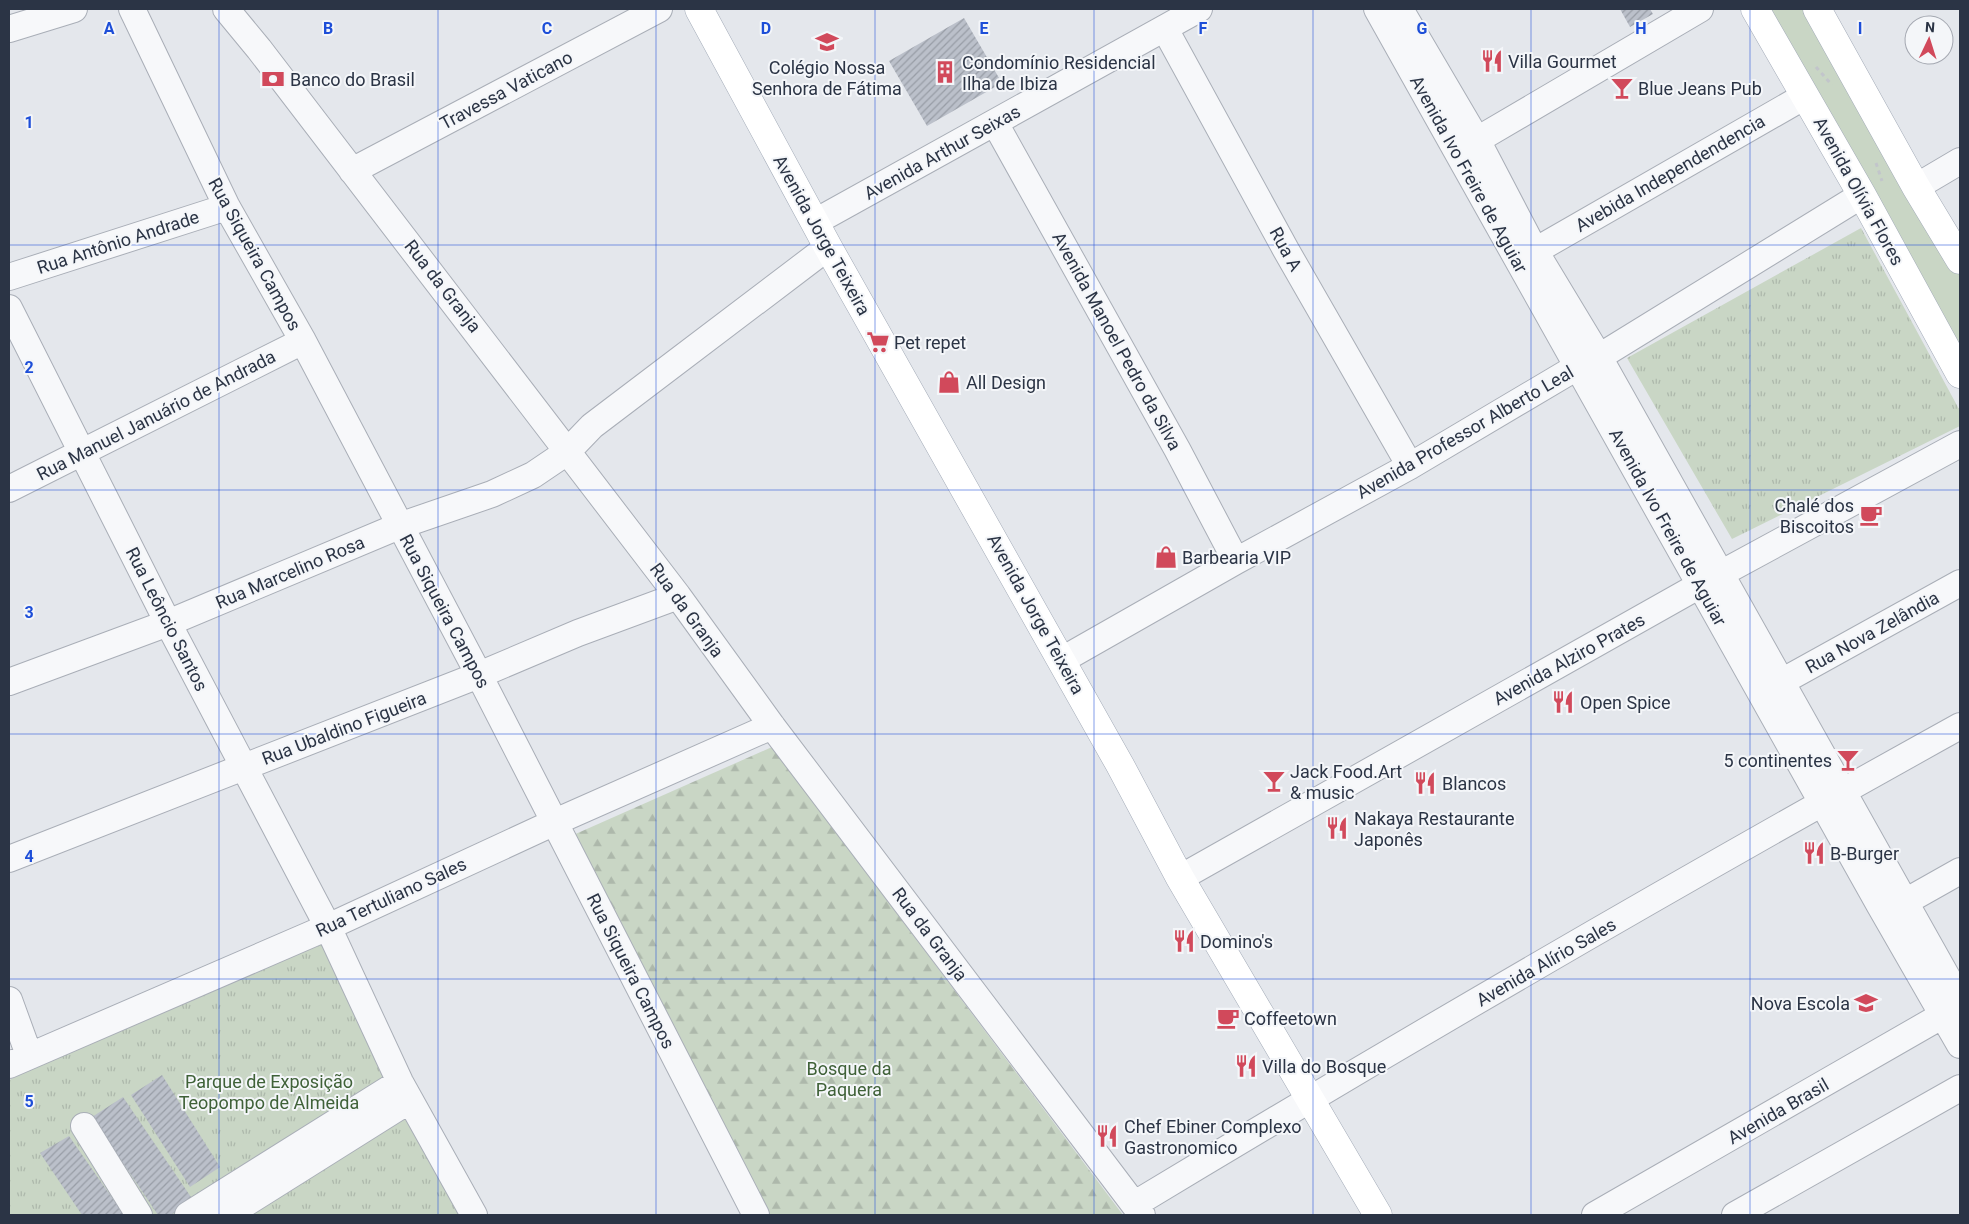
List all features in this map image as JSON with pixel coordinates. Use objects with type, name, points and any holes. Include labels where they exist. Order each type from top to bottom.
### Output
[{"type":"main road","name":"Avenida Jorge Teixeira","points":[[699,9],[828,247],[1062,660],[1180,878],[1311,1098],[1378,1215]]},
{"type":"main road","name":"Avenida Olívia Flores","points":[[1755,9],[1956,358]]},
{"type":"main road","points":[[1817,9],[1916,187],[1960,260]]},
{"type":"street","points":[[9,29],[74,9]]},
{"type":"street","name":"Rua Siqueira Campos","points":[[132,9],[227,207],[303,341],[555,822],[756,1215]]},
{"type":"street","name":"Rua da Granja","points":[[226,9],[482,338],[678,596],[772,726],[1139,1210]]},
{"type":"street","name":"Travessa Vaticano","points":[[352,171],[660,9]]},
{"type":"street","name":"Avenida Arthur Seixas","points":[[815,222],[1199,9]]},
{"type":"street","name":"Avenida Ivo Freire de Aguiar","points":[[1377,9],[1588,362],[1832,796],[1955,1006]]},
{"type":"street","name":"Avenida Ivo Freire de Aguiar","points":[[1400,9],[1477,140],[1535,251],[1588,362]]},
{"type":"street","points":[[1477,140],[1700,9]]},
{"type":"street","name":"Rua A","points":[[1165,29],[1286,250],[1410,466]]},
{"type":"street","name":"Avebida Independendencia","points":[[1535,251],[1805,96]]},
{"type":"street","name":"Avenida Manoel Pedro da Silva","points":[[995,123],[1177,449],[1236,561]]},
{"type":"street","points":[[1916,187],[1960,161]]},
{"type":"street","name":"Avenida Professor Alberto Leal","points":[[1062,660],[1236,561],[1410,466],[1588,362],[1862,195]]},
{"type":"street","name":"Rua Antônio Andrade","points":[[9,277],[227,207]]},
{"type":"street","points":[[567,452],[592,426],[828,247]]},
{"type":"street","name":"Rua Leôncio Santos","points":[[9,308],[168,623],[245,766],[328,927],[405,1091],[474,1215]]},
{"type":"street","name":"Rua Manuel Januário de Andrada","points":[[9,489],[303,341]]},
{"type":"street","name":"Avenida Alziro Prates","points":[[1180,878],[1711,580],[1960,444]]},
{"type":"street","name":"Rua Marcelino Rosa","points":[[9,682],[168,623],[399,526],[492,494],[533,474],[567,452]]},
{"type":"street","name":"Avenida Ivo Freire de Aguiar","points":[[1711,580],[1783,681],[1832,796],[1905,902],[1955,1006],[1960,1044]]},
{"type":"street","name":"Rua Nova Zelândia","points":[[1783,681],[1960,583]]},
{"type":"street","name":"Rua Ubaldino Figueira","points":[[9,859],[478,675],[578,633],[678,596]]},
{"type":"street","name":"Rua Tertuliano Sales","points":[[19,1060],[328,927],[555,822],[772,726]]},
{"type":"street","name":"Avenida Alírio Sales","points":[[1139,1210],[1311,1098],[1832,796],[1960,726]]},
{"type":"street","points":[[1905,902],[1960,870]]},
{"type":"street","points":[[9,1000],[19,1060]]},
{"type":"street","name":"Avenida Brasil","points":[[1595,1215],[1955,1006]]},
{"type":"street","points":[[1735,1215],[1960,1088]]},
{"type":"street","points":[[188,1215],[405,1091]]},
{"type":"street","points":[[227,1215],[405,1091]]},
{"type":"street","points":[[84,1126],[139,1215]]},
{"type":"green space","points":[[1756,9],[1814,9],[1960,266],[1960,373]]},
{"type":"green space","points":[[1861,228],[1960,411],[1960,426],[1732,539],[1627,358]]},
{"type":"green space","name":"Bosque da Paquera","points":[[772,747],[1123,1215],[766,1215],[571,836]]},
{"type":"green space","name":"Parque de Exposição Teopompo de Almeida","points":[[328,927],[474,1215],[9,1215],[9,1080]]},
{"type":"building","points":[[1620,9],[1650,9],[1653,14],[1630,27]]},
{"type":"building","name":"Condomínio Residencial Ilha de Ibiza","points":[[964,18],[1002,83],[927,126],[889,61]]},
{"type":"building","points":[[162,1075],[220,1167],[190,1187],[131,1095]]},
{"type":"building","points":[[123,1097],[193,1200],[171,1215],[158,1215],[92,1117]]},
{"type":"building","points":[[69,1136],[124,1215],[82,1215],[40,1153]]},
{"type":"place","name":"Colégio Nossa Senhora de Fátima","points":[[827,42]]},
{"type":"place","name":"Villa Gourmet","points":[[1492,61]]},
{"type":"place","name":"Condomínio Residencial Ilha de Ibiza","points":[[945,72]]},
{"type":"place","name":"Banco do Brasil","points":[[273,79]]},
{"type":"place","name":"Blue Jeans Pub","points":[[1622,88]]},
{"type":"place","name":"Pet repet","points":[[878,342]]},
{"type":"place","name":"All Design","points":[[949,382]]},
{"type":"place","name":"Chalé dos Biscoitos","points":[[1871,515]]},
{"type":"place","name":"Barbearia VIP","points":[[1166,557]]},
{"type":"place","name":"Open Spice","points":[[1563,702]]},
{"type":"place","name":"5 continentes","points":[[1848,760]]},
{"type":"place","name":"Jack Food.Art & music","points":[[1274,781]]},
{"type":"place","name":"Blancos","points":[[1425,783]]},
{"type":"place","name":"Nakaya Restaurante Japonês","points":[[1337,828]]},
{"type":"place","name":"B-Burger","points":[[1814,853]]},
{"type":"place","name":"Domino's","points":[[1184,941]]},
{"type":"place","name":"Nova Escola","points":[[1866,1003]]},
{"type":"place","name":"Coffeetown","points":[[1228,1018]]},
{"type":"place","name":"Villa do Bosque","points":[[1246,1066]]},
{"type":"place","name":"Chef Ebiner Complexo Gastronomico","points":[[1107,1136]]}]
